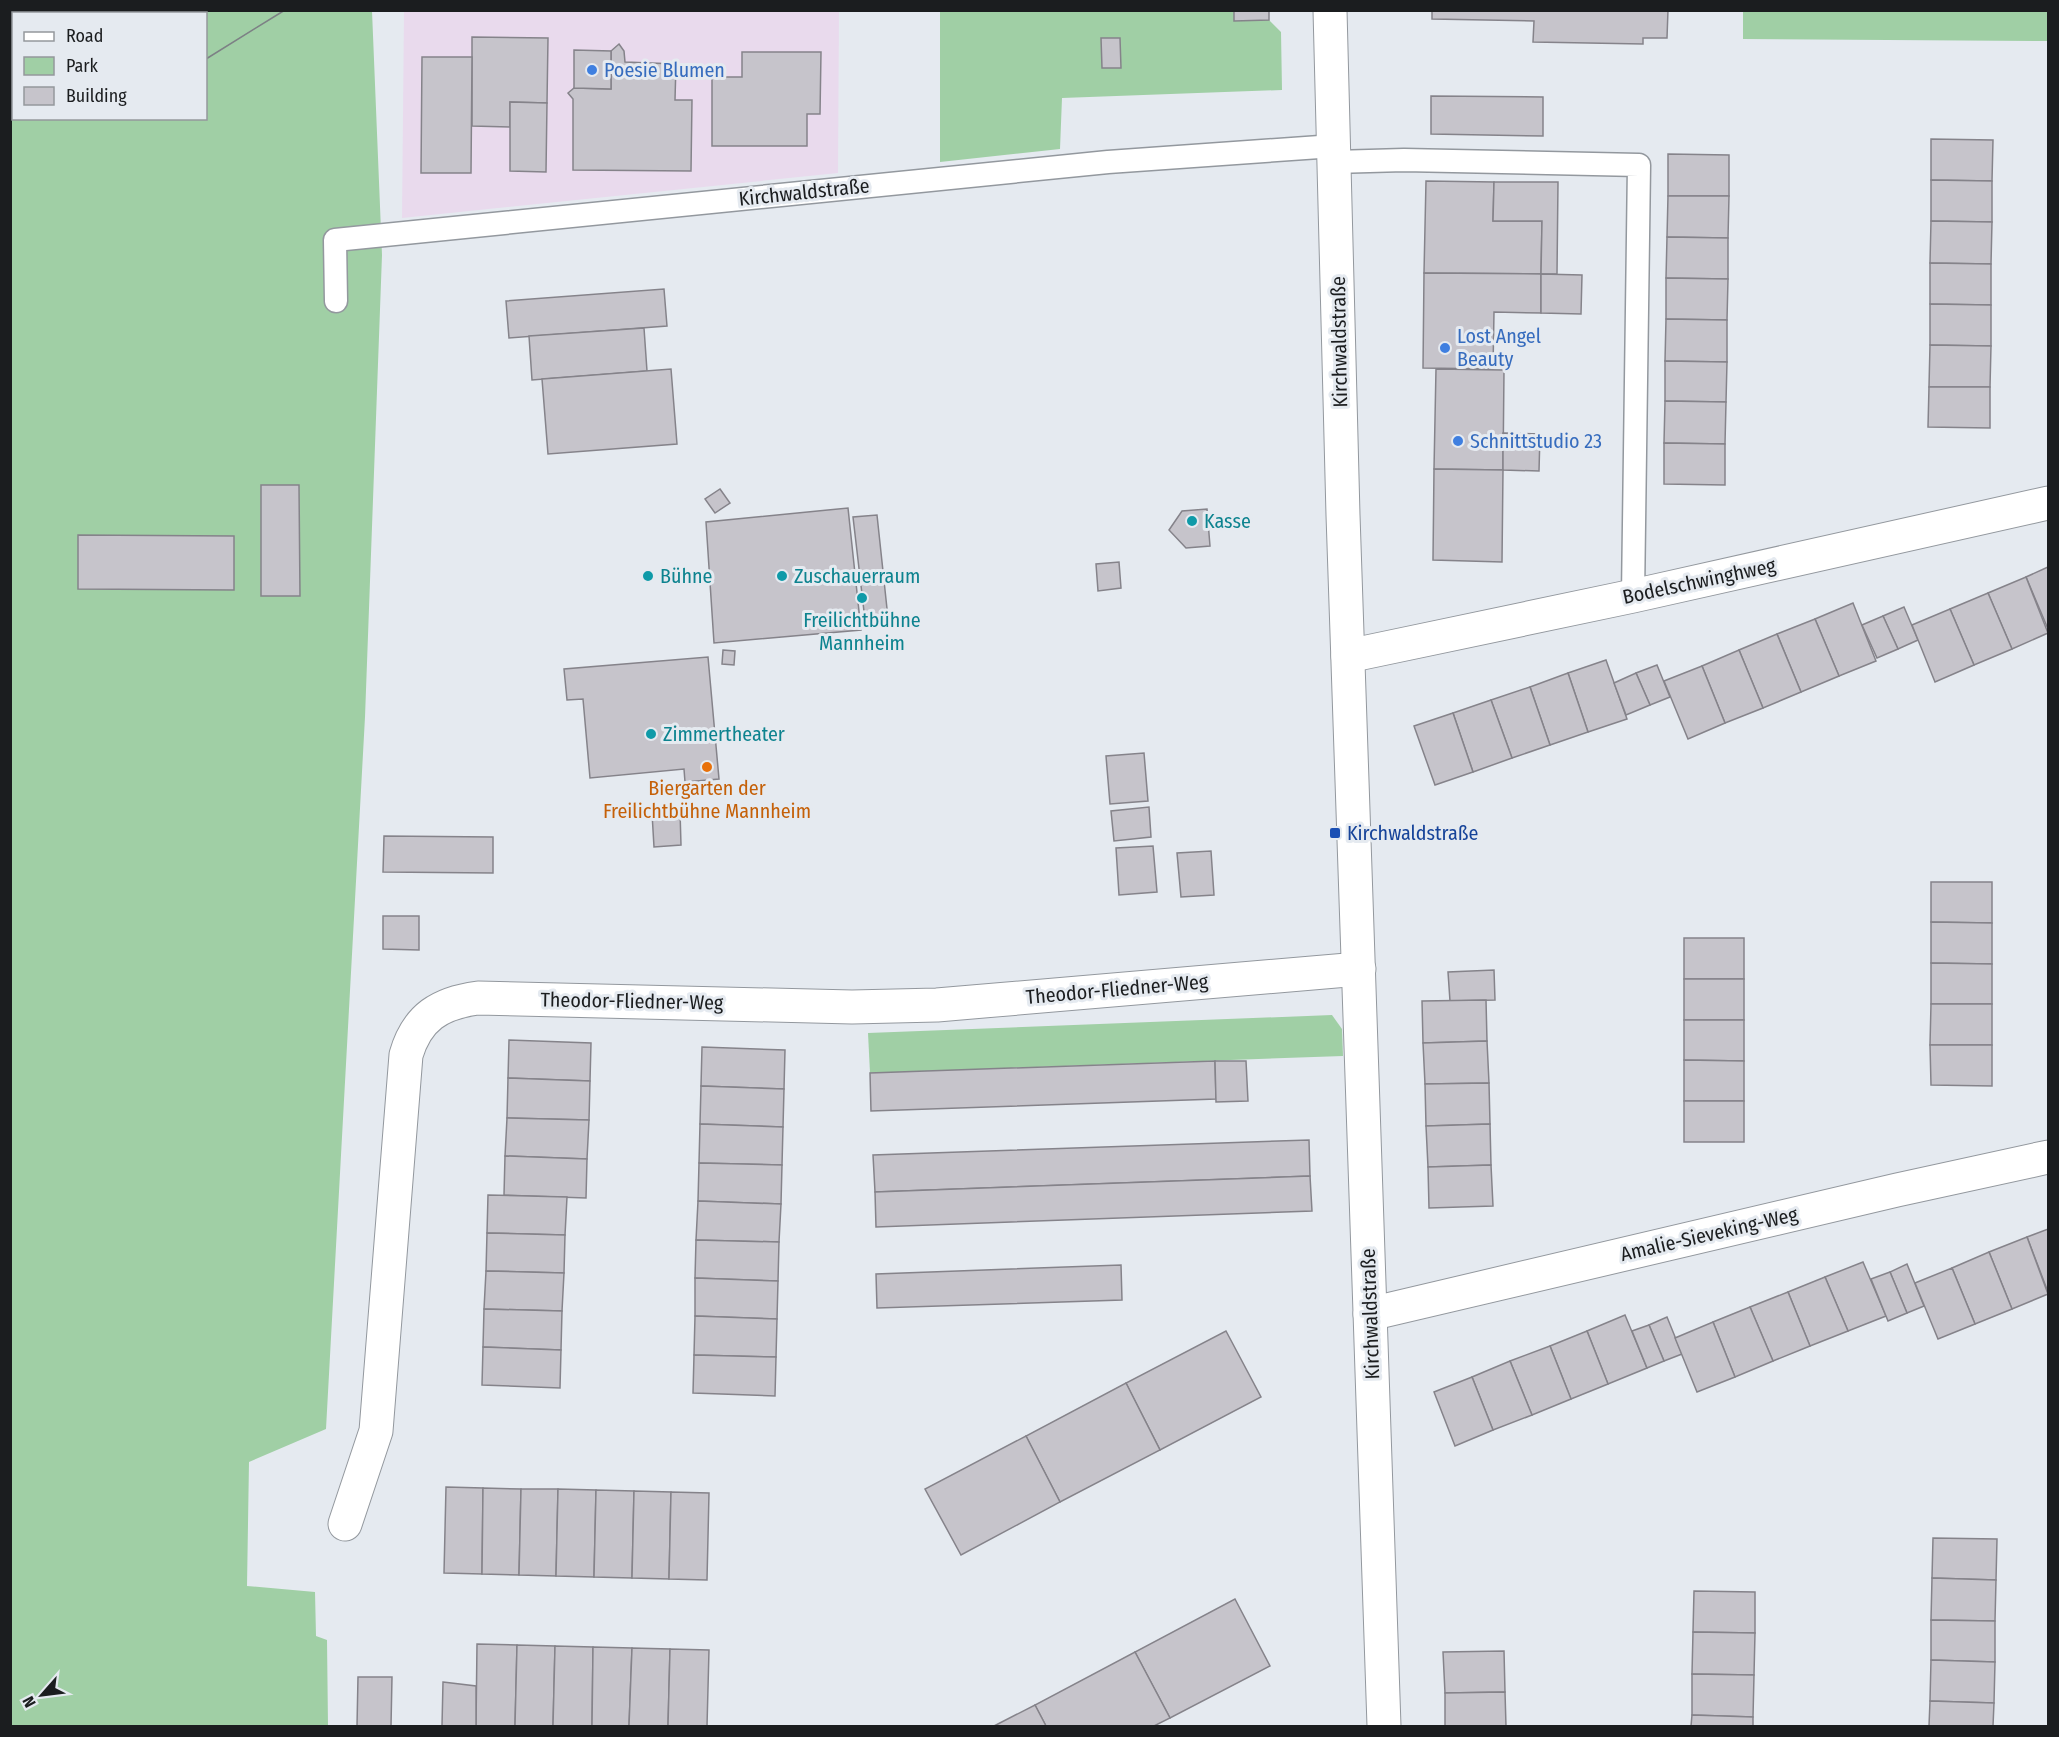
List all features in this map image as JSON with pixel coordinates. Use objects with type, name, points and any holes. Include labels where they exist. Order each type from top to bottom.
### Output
[{"type":"street","name":"Kirchwaldstraße","points":[[1330,10],[1348,656],[1384,1726]]},
{"type":"street","name":"Bodelschwinghweg","points":[[1348,656],[1633,596],[2049,502]]},
{"type":"street","name":"Theodor-Fliedner-Weg","points":[[345,1524],[376,1431],[406,1055],[413,1033],[435,1012],[462,1000],[478,998],[852,1007],[937,1005],[1359,969]]},
{"type":"street","name":"Amalie-Sieveking-Weg","points":[[1370,1314],[1875,1195],[2049,1157]]},
{"type":"lane","name":"Kirchwaldstraße","points":[[336,301],[335,240],[1096,164],[1334,154]]},
{"type":"lane","points":[[1334,154],[1404,160],[1639,165],[1633,596]]},
{"type":"shaded area","points":[[404,11],[839,11],[838,173],[402,218]]},
{"type":"green space","points":[[11,11],[372,11],[382,255],[365,717],[326,1429],[249,1462],[247,1586],[315,1592],[316,1636],[327,1640],[328,1726],[11,1726]]},
{"type":"green space","points":[[940,11],[1269,11],[1269,20],[1281,32],[1282,90],[1062,98],[1060,149],[940,162]]},
{"type":"green space","points":[[1743,11],[2048,11],[2048,41],[1743,39]]},
{"type":"green space","points":[[1332,1015],[1342,1029],[1343,1056],[870,1073],[868,1033]]},
{"type":"building","points":[[1234,10],[1269,10],[1269,20],[1234,21]]},
{"type":"building","points":[[1432,10],[1668,10],[1667,38],[1643,38],[1643,44],[1533,42],[1534,21],[1432,19]]},
{"type":"building","points":[[472,37],[548,38],[547,103],[510,102],[510,127],[472,126]]},
{"type":"building","points":[[1101,38],[1120,38],[1121,68],[1102,68]]},
{"type":"building","points":[[619,44],[624,51],[625,62],[676,64],[675,100],[692,100],[691,171],[573,170],[573,99],[568,93],[574,88],[611,89],[611,51]]},
{"type":"building","points":[[574,50],[611,51],[611,89],[574,88]]},
{"type":"building","points":[[742,52],[821,52],[820,114],[807,114],[807,146],[712,146],[712,77],[742,77]]},
{"type":"building","points":[[422,57],[472,57],[471,173],[421,173]]},
{"type":"building","points":[[1431,96],[1543,97],[1543,136],[1431,134]]},
{"type":"building","points":[[510,102],[547,103],[546,172],[510,171]]},
{"type":"building","points":[[1931,139],[1993,140],[1992,181],[1931,180]]},
{"type":"building","points":[[1668,154],[1729,155],[1729,196],[1668,196]]},
{"type":"building","points":[[1931,180],[1992,181],[1992,222],[1931,221]]},
{"type":"building","points":[[1426,181],[1494,182],[1493,221],[1542,221],[1541,274],[1424,273]]},
{"type":"building","points":[[1494,182],[1558,182],[1557,274],[1541,274],[1542,221],[1493,221]]},
{"type":"building","points":[[1668,196],[1729,196],[1728,238],[1667,237]]},
{"type":"building","points":[[1931,221],[1992,222],[1991,264],[1930,263]]},
{"type":"building","points":[[1667,237],[1728,238],[1728,279],[1666,278]]},
{"type":"building","points":[[1930,263],[1991,264],[1991,305],[1930,304]]},
{"type":"building","points":[[1424,273],[1541,274],[1541,313],[1494,312],[1493,369],[1423,368]]},
{"type":"building","points":[[1541,274],[1582,275],[1581,314],[1541,313]]},
{"type":"building","points":[[1666,278],[1728,279],[1727,320],[1666,319]]},
{"type":"building","points":[[664,289],[667,326],[509,338],[506,301]]},
{"type":"building","points":[[1930,304],[1991,305],[1991,346],[1930,345]]},
{"type":"building","points":[[1666,319],[1727,320],[1727,362],[1665,361]]},
{"type":"building","points":[[644,328],[647,371],[532,380],[529,336]]},
{"type":"building","points":[[1930,345],[1991,346],[1990,387],[1929,387]]},
{"type":"building","points":[[1665,361],[1727,362],[1726,402],[1665,401]]},
{"type":"building","points":[[671,369],[677,444],[548,454],[542,379]]},
{"type":"building","points":[[1436,369],[1504,370],[1503,470],[1434,469]]},
{"type":"building","points":[[1929,387],[1990,387],[1990,428],[1928,427]]},
{"type":"building","points":[[1665,401],[1726,402],[1725,444],[1664,443]]},
{"type":"building","points":[[1503,433],[1540,434],[1539,471],[1503,470]]},
{"type":"building","points":[[1664,443],[1725,444],[1725,485],[1664,484]]},
{"type":"building","points":[[1434,469],[1503,470],[1502,562],[1433,560]]},
{"type":"building","points":[[261,485],[299,485],[300,596],[261,596]]},
{"type":"building","points":[[720,489],[730,503],[715,513],[705,499]]},
{"type":"building","name":"Zuschauerraum","points":[[848,508],[861,630],[714,643],[706,522]]},
{"type":"building","name":"Kasse","points":[[1207,509],[1210,546],[1186,548],[1169,530],[1182,511]]},
{"type":"building","points":[[877,515],[888,618],[865,620],[853,517]]},
{"type":"building","points":[[78,535],[234,536],[234,590],[78,589]]},
{"type":"building","points":[[1119,562],[1121,588],[1098,591],[1096,564]]},
{"type":"building","points":[[2048,567],[2048,629],[2026,577]]},
{"type":"building","points":[[2026,577],[2048,633],[2012,649],[1988,593]]},
{"type":"building","points":[[1988,593],[2012,649],[1974,665],[1950,609]]},
{"type":"building","points":[[1853,603],[1876,661],[1839,676],[1815,619]]},
{"type":"building","points":[[1904,607],[1918,640],[1898,649],[1883,616]]},
{"type":"building","points":[[1950,609],[1974,665],[1935,682],[1912,625]]},
{"type":"building","points":[[1883,616],[1898,649],[1877,658],[1862,625]]},
{"type":"building","points":[[1815,619],[1839,676],[1801,692],[1777,634]]},
{"type":"building","points":[[1777,634],[1801,692],[1763,708],[1739,650]]},
{"type":"building","points":[[723,650],[735,651],[734,665],[722,664]]},
{"type":"building","points":[[1739,650],[1763,708],[1725,723],[1702,666]]},
{"type":"building","name":"Zimmertheater","points":[[708,657],[719,779],[685,782],[684,769],[590,778],[583,699],[567,700],[564,669]]},
{"type":"building","points":[[1606,660],[1627,719],[1588,732],[1568,673]]},
{"type":"building","points":[[1657,665],[1670,697],[1650,705],[1636,673]]},
{"type":"building","points":[[1702,666],[1725,723],[1688,739],[1664,681]]},
{"type":"building","points":[[1568,673],[1588,732],[1550,745],[1530,687]]},
{"type":"building","points":[[1636,673],[1650,705],[1626,715],[1614,683]]},
{"type":"building","points":[[1530,687],[1550,745],[1512,758],[1491,700]]},
{"type":"building","points":[[1491,700],[1512,758],[1473,772],[1453,713]]},
{"type":"building","points":[[1453,713],[1473,772],[1435,785],[1414,726]]},
{"type":"building","points":[[1144,753],[1148,801],[1110,804],[1106,756]]},
{"type":"building","points":[[1149,807],[1151,837],[1114,841],[1111,811]]},
{"type":"building","points":[[680,811],[681,845],[654,847],[652,813]]},
{"type":"building","points":[[384,836],[493,837],[493,873],[383,872]]},
{"type":"building","points":[[1153,846],[1157,892],[1119,895],[1116,848]]},
{"type":"building","points":[[1211,851],[1214,895],[1181,897],[1177,853]]},
{"type":"building","points":[[1931,882],[1992,882],[1992,923],[1931,922]]},
{"type":"building","points":[[383,916],[419,916],[419,950],[383,949]]},
{"type":"building","points":[[1931,922],[1992,923],[1992,964],[1931,963]]},
{"type":"building","points":[[1684,938],[1744,938],[1744,979],[1684,979]]},
{"type":"building","points":[[1931,963],[1992,964],[1992,1004],[1931,1004]]},
{"type":"building","points":[[1494,970],[1495,1000],[1450,1001],[1448,972]]},
{"type":"building","points":[[1684,979],[1744,979],[1744,1020],[1684,1020]]},
{"type":"building","points":[[1486,1000],[1487,1041],[1423,1043],[1422,1001]]},
{"type":"building","points":[[1931,1004],[1992,1004],[1992,1045],[1930,1045]]},
{"type":"building","points":[[1684,1020],[1744,1020],[1744,1061],[1684,1060]]},
{"type":"building","points":[[509,1040],[591,1043],[590,1081],[508,1078]]},
{"type":"building","points":[[1487,1041],[1489,1083],[1425,1084],[1423,1043]]},
{"type":"building","points":[[1930,1045],[1992,1045],[1992,1086],[1931,1085]]},
{"type":"building","points":[[702,1047],[785,1050],[784,1089],[701,1086]]},
{"type":"building","points":[[1684,1060],[1744,1061],[1744,1101],[1684,1101]]},
{"type":"building","points":[[1215,1061],[1216,1099],[871,1111],[870,1073]]},
{"type":"building","points":[[1215,1061],[1246,1061],[1248,1101],[1216,1102]]},
{"type":"building","points":[[508,1078],[590,1081],[589,1120],[507,1118]]},
{"type":"building","points":[[1489,1083],[1490,1124],[1426,1126],[1425,1084]]},
{"type":"building","points":[[701,1086],[784,1089],[783,1127],[700,1124]]},
{"type":"building","points":[[1684,1101],[1744,1101],[1744,1142],[1684,1142]]},
{"type":"building","points":[[507,1118],[589,1120],[587,1159],[505,1156]]},
{"type":"building","points":[[700,1124],[783,1127],[782,1165],[699,1163]]},
{"type":"building","points":[[1490,1124],[1491,1165],[1428,1167],[1426,1126]]},
{"type":"building","points":[[1309,1140],[1310,1176],[875,1192],[873,1155]]},
{"type":"building","points":[[505,1156],[587,1159],[586,1198],[504,1195]]},
{"type":"building","points":[[699,1163],[782,1165],[781,1204],[698,1201]]},
{"type":"building","points":[[1491,1165],[1493,1206],[1429,1208],[1428,1167]]},
{"type":"building","points":[[1310,1176],[1312,1211],[876,1227],[875,1192]]},
{"type":"building","points":[[488,1195],[567,1197],[565,1235],[487,1233]]},
{"type":"building","points":[[698,1201],[781,1204],[779,1242],[696,1240]]},
{"type":"building","points":[[2048,1229],[2048,1292],[2027,1237]]},
{"type":"building","points":[[487,1233],[565,1235],[564,1273],[486,1271]]},
{"type":"building","points":[[2027,1237],[2048,1294],[2012,1309],[1989,1252]]},
{"type":"building","points":[[696,1240],[779,1242],[778,1281],[695,1278]]},
{"type":"building","points":[[1989,1252],[2012,1309],[1975,1324],[1952,1268]]},
{"type":"building","points":[[1863,1262],[1886,1316],[1848,1331],[1825,1277]]},
{"type":"building","points":[[1907,1264],[1924,1306],[1907,1313],[1890,1272]]},
{"type":"building","points":[[1121,1265],[1122,1300],[877,1308],[876,1274]]},
{"type":"building","points":[[1952,1268],[1975,1324],[1938,1339],[1915,1283]]},
{"type":"building","points":[[486,1271],[564,1273],[562,1311],[484,1309]]},
{"type":"building","points":[[1890,1272],[1907,1313],[1888,1321],[1871,1279]]},
{"type":"building","points":[[1825,1277],[1848,1331],[1810,1346],[1788,1292]]},
{"type":"building","points":[[695,1278],[778,1281],[777,1319],[695,1316]]},
{"type":"building","points":[[1788,1292],[1810,1346],[1773,1361],[1750,1307]]},
{"type":"building","points":[[1750,1307],[1773,1361],[1735,1377],[1713,1322]]},
{"type":"building","points":[[484,1309],[562,1311],[561,1350],[483,1347]]},
{"type":"building","points":[[1625,1315],[1647,1368],[1608,1384],[1587,1331]]},
{"type":"building","points":[[695,1316],[777,1319],[776,1357],[694,1355]]},
{"type":"building","points":[[1667,1317],[1682,1354],[1664,1361],[1649,1325]]},
{"type":"building","points":[[1713,1322],[1735,1377],[1697,1392],[1675,1338]]},
{"type":"building","points":[[1649,1325],[1664,1361],[1647,1368],[1632,1331]]},
{"type":"building","points":[[1226,1331],[1261,1397],[1160,1450],[1126,1383]]},
{"type":"building","points":[[1587,1331],[1608,1384],[1571,1399],[1550,1346]]},
{"type":"building","points":[[1550,1346],[1571,1399],[1532,1415],[1510,1361]]},
{"type":"building","points":[[483,1347],[561,1350],[560,1388],[482,1385]]},
{"type":"building","points":[[694,1355],[776,1357],[775,1396],[693,1393]]},
{"type":"building","points":[[1510,1361],[1532,1415],[1493,1430],[1472,1377]]},
{"type":"building","points":[[1472,1377],[1493,1430],[1455,1446],[1434,1392]]},
{"type":"building","points":[[1126,1383],[1160,1450],[1060,1502],[1026,1436]]},
{"type":"building","points":[[1026,1436],[1060,1502],[961,1555],[925,1489]]},
{"type":"building","points":[[446,1487],[483,1488],[482,1574],[444,1573]]},
{"type":"building","points":[[483,1488],[521,1489],[519,1575],[482,1574]]},
{"type":"building","points":[[521,1489],[558,1489],[556,1576],[519,1575]]},
{"type":"building","points":[[558,1489],[596,1490],[594,1577],[556,1576]]},
{"type":"building","points":[[596,1490],[634,1491],[632,1578],[594,1577]]},
{"type":"building","points":[[634,1491],[671,1492],[669,1579],[632,1578]]},
{"type":"building","points":[[671,1492],[709,1493],[707,1580],[669,1579]]},
{"type":"building","points":[[1933,1538],[1997,1539],[1996,1580],[1932,1578]]},
{"type":"building","points":[[1932,1578],[1996,1580],[1995,1621],[1931,1620]]},
{"type":"building","points":[[1694,1591],[1755,1592],[1755,1633],[1693,1632]]},
{"type":"building","points":[[1235,1599],[1270,1666],[1170,1718],[1135,1652]]},
{"type":"building","points":[[1931,1620],[1995,1621],[1995,1662],[1931,1660]]},
{"type":"building","points":[[1693,1632],[1755,1633],[1754,1675],[1692,1674]]},
{"type":"building","points":[[477,1644],[517,1645],[515,1726],[476,1726]]},
{"type":"building","points":[[517,1645],[555,1646],[553,1726],[515,1726]]},
{"type":"building","points":[[555,1646],[593,1647],[592,1726],[553,1726]]},
{"type":"building","points":[[593,1647],[632,1648],[629,1726],[592,1726]]},
{"type":"building","points":[[632,1648],[670,1649],[668,1726],[629,1726]]},
{"type":"building","points":[[670,1649],[709,1650],[707,1726],[668,1726]]},
{"type":"building","points":[[1504,1651],[1505,1692],[1445,1693],[1443,1652]]},
{"type":"building","points":[[1135,1652],[1170,1718],[1154,1726],[1046,1726],[1035,1705]]},
{"type":"building","points":[[1931,1660],[1995,1662],[1994,1703],[1930,1701]]},
{"type":"building","points":[[1692,1674],[1754,1675],[1753,1717],[1692,1715]]},
{"type":"building","points":[[358,1677],[392,1677],[391,1726],[357,1726]]},
{"type":"building","points":[[443,1682],[476,1686],[476,1726],[442,1726]]},
{"type":"building","points":[[1505,1692],[1506,1726],[1445,1726],[1445,1693]]},
{"type":"building","points":[[1930,1701],[1994,1703],[1993,1726],[1929,1726]]},
{"type":"building","points":[[1035,1705],[1046,1726],[994,1726]]},
{"type":"building","points":[[1692,1715],[1753,1717],[1753,1726],[1691,1726]]},
{"type":"tram line","points":[[207,58],[285,10]]},
{"type":"place","name":"Poesie Blumen","points":[[592,70]]},
{"type":"place","name":"Lost Angel Beauty","points":[[1445,348]]},
{"type":"place","name":"Schnittstudio 23","points":[[1458,441]]},
{"type":"place","name":"Kasse","points":[[1192,521]]},
{"type":"place","name":"Bühne","points":[[648,576]]},
{"type":"place","name":"Zuschauerraum","points":[[782,576]]},
{"type":"place","name":"Freilichtbühne Mannheim","points":[[862,598]]},
{"type":"place","name":"Zimmertheater","points":[[651,734]]},
{"type":"place","name":"Biergarten der Freilichtbühne Mannheim","points":[[707,767]]},
{"type":"place","name":"Kirchwaldstraße","points":[[1335,833]]}]
